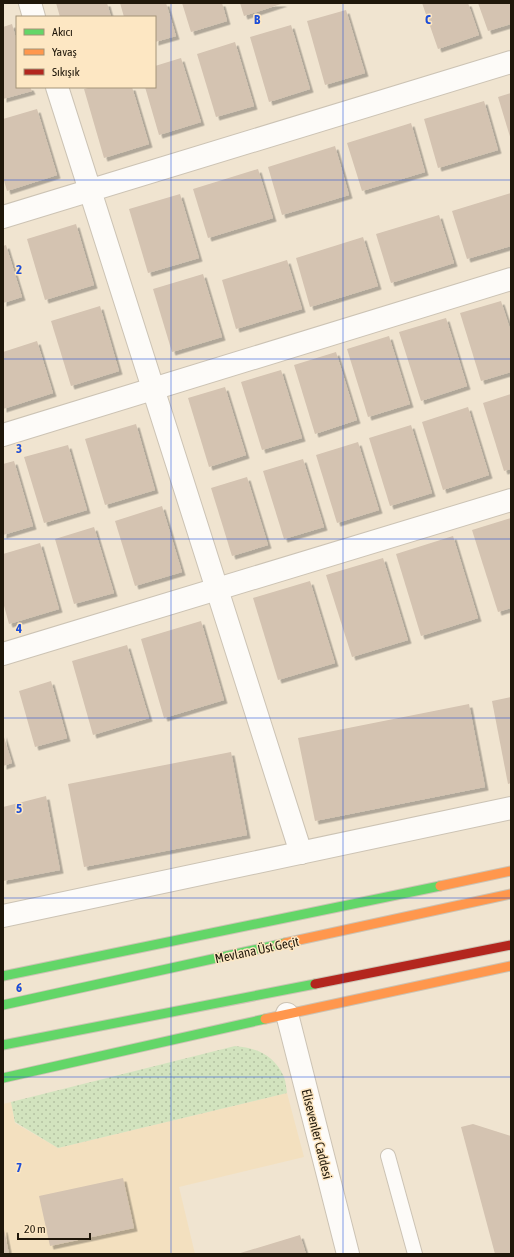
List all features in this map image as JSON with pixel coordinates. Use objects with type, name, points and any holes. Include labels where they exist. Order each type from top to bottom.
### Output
[{"type":"highway","points":[[3,976],[511,870]]},
{"type":"highway","name":"Mevlana Üst Geçit","points":[[3,1005],[511,894]]},
{"type":"highway","points":[[3,1044],[511,945]]},
{"type":"highway","points":[[3,1078],[287,1014],[511,966]]},
{"type":"street","points":[[30,3],[34,16]]},
{"type":"street","points":[[3,217],[511,62]]},
{"type":"street","points":[[57,88],[301,853]]},
{"type":"street","points":[[3,435],[511,279]]},
{"type":"street","points":[[3,654],[511,500]]},
{"type":"street","points":[[3,916],[511,808]]},
{"type":"street","name":"Elisevenler Caddesi","points":[[287,1014],[348,1254]]},
{"type":"lane","points":[[388,1156],[415,1254]]},
{"type":"shaded area","points":[[287,1093],[304,1157],[179,1187],[195,1254],[3,1254],[3,1104],[11,1102],[15,1123],[58,1148]]},
{"type":"green space","points":[[235,1046],[258,1051],[270,1058],[280,1069],[284,1077],[287,1093],[58,1148],[15,1122],[11,1102]]},
{"type":"building","points":[[56,3],[107,3],[111,16],[60,16]]},
{"type":"building","points":[[120,3],[166,3],[176,36],[156,42],[156,16],[124,16]]},
{"type":"building","points":[[182,3],[222,3],[227,21],[191,32]]},
{"type":"building","points":[[240,3],[284,3],[244,16]]},
{"type":"building","points":[[422,3],[468,3],[479,35],[438,49]]},
{"type":"building","points":[[478,3],[511,3],[511,24],[488,31]]},
{"type":"building","points":[[346,10],[365,73],[325,85],[307,21]]},
{"type":"building","points":[[12,24],[16,38],[16,88],[30,88],[32,91],[3,99],[3,27]]},
{"type":"building","points":[[291,25],[310,89],[269,102],[250,37]]},
{"type":"building","points":[[235,42],[254,106],[216,117],[197,54]]},
{"type":"building","points":[[181,58],[201,122],[159,135],[145,88],[156,88],[156,66]]},
{"type":"building","points":[[132,88],[149,144],[104,158],[84,89]]},
{"type":"building","points":[[511,93],[511,140],[498,97]]},
{"type":"building","points":[[484,101],[498,150],[438,168],[424,119]]},
{"type":"building","points":[[37,109],[57,175],[7,191],[3,177],[3,119]]},
{"type":"building","points":[[411,123],[425,172],[362,191],[347,143]]},
{"type":"building","points":[[335,146],[349,195],[282,215],[268,167]]},
{"type":"building","points":[[258,169],[273,218],[208,238],[193,189]]},
{"type":"building","points":[[511,193],[511,246],[467,259],[452,211]]},
{"type":"building","points":[[180,194],[199,258],[148,273],[129,209]]},
{"type":"building","points":[[439,215],[454,263],[391,283],[376,234]]},
{"type":"building","points":[[76,224],[94,285],[45,300],[27,239]]},
{"type":"building","points":[[363,237],[378,286],[310,307],[296,258]]},
{"type":"building","points":[[6,245],[22,297],[3,303],[3,246]]},
{"type":"building","points":[[287,260],[302,309],[236,329],[222,280]]},
{"type":"building","points":[[203,274],[222,337],[172,352],[153,289]]},
{"type":"building","points":[[501,301],[511,332],[511,372],[481,381],[460,313]]},
{"type":"building","points":[[100,306],[119,371],[71,386],[51,321]]},
{"type":"building","points":[[446,318],[467,386],[421,401],[399,332]]},
{"type":"building","points":[[389,336],[410,404],[368,417],[347,349]]},
{"type":"building","points":[[37,341],[53,393],[3,409],[3,352]]},
{"type":"building","points":[[336,352],[357,420],[315,434],[294,365]]},
{"type":"building","points":[[281,370],[302,438],[262,450],[241,382]]},
{"type":"building","points":[[225,387],[246,455],[209,467],[188,398]]},
{"type":"building","points":[[511,394],[511,469],[504,471],[483,403]]},
{"type":"building","points":[[468,407],[489,475],[443,490],[422,422]]},
{"type":"building","points":[[136,424],[155,490],[105,505],[85,439]]},
{"type":"building","points":[[411,425],[432,493],[390,506],[369,438]]},
{"type":"building","points":[[358,442],[379,510],[337,523],[316,455]]},
{"type":"building","points":[[68,445],[87,510],[44,523],[24,457]]},
{"type":"building","points":[[303,459],[324,527],[284,539],[263,471]]},
{"type":"building","points":[[14,461],[33,526],[3,535],[3,464]]},
{"type":"building","points":[[247,477],[268,545],[232,556],[211,488]]},
{"type":"building","points":[[162,506],[182,572],[135,586],[115,521]]},
{"type":"building","points":[[511,518],[511,608],[498,612],[472,530]]},
{"type":"building","points":[[94,527],[114,593],[74,604],[55,539]]},
{"type":"building","points":[[453,536],[478,618],[421,636],[396,554]]},
{"type":"building","points":[[40,543],[59,609],[9,624],[3,602],[3,554]]},
{"type":"building","points":[[383,558],[408,640],[352,657],[326,575]]},
{"type":"building","points":[[310,581],[335,663],[278,680],[253,598]]},
{"type":"building","points":[[201,621],[224,700],[164,718],[141,639]]},
{"type":"building","points":[[127,645],[149,718],[93,735],[72,661]]},
{"type":"building","points":[[51,681],[67,738],[35,747],[19,691]]},
{"type":"building","points":[[511,697],[511,783],[508,784],[492,701]]},
{"type":"building","points":[[469,704],[485,787],[315,821],[298,738]]},
{"type":"building","points":[[3,734],[12,763],[3,766]]},
{"type":"building","points":[[231,752],[247,835],[84,867],[68,784]]},
{"type":"building","points":[[46,796],[60,870],[3,881],[3,807]]},
{"type":"building","points":[[473,1124],[511,1136],[511,1254],[495,1254],[461,1127]]},
{"type":"building","points":[[123,1178],[134,1228],[50,1246],[39,1196]]},
{"type":"building","points":[[4,1229],[9,1254],[3,1254]]},
{"type":"building","points":[[300,1235],[306,1254],[237,1254]]},
{"type":"traffic: fast","points":[[3,976],[440,886]]},
{"type":"traffic: fast","points":[[3,1005],[285,943]]},
{"type":"traffic: fast","points":[[3,1045],[315,984]]},
{"type":"traffic: fast","points":[[3,1078],[265,1019]]},
{"type":"traffic: slow","points":[[440,886],[511,871]]},
{"type":"traffic: slow","points":[[285,943],[511,894]]},
{"type":"traffic: slow","points":[[265,1019],[511,966]]},
{"type":"traffic: jam","points":[[315,984],[511,945]]}]
